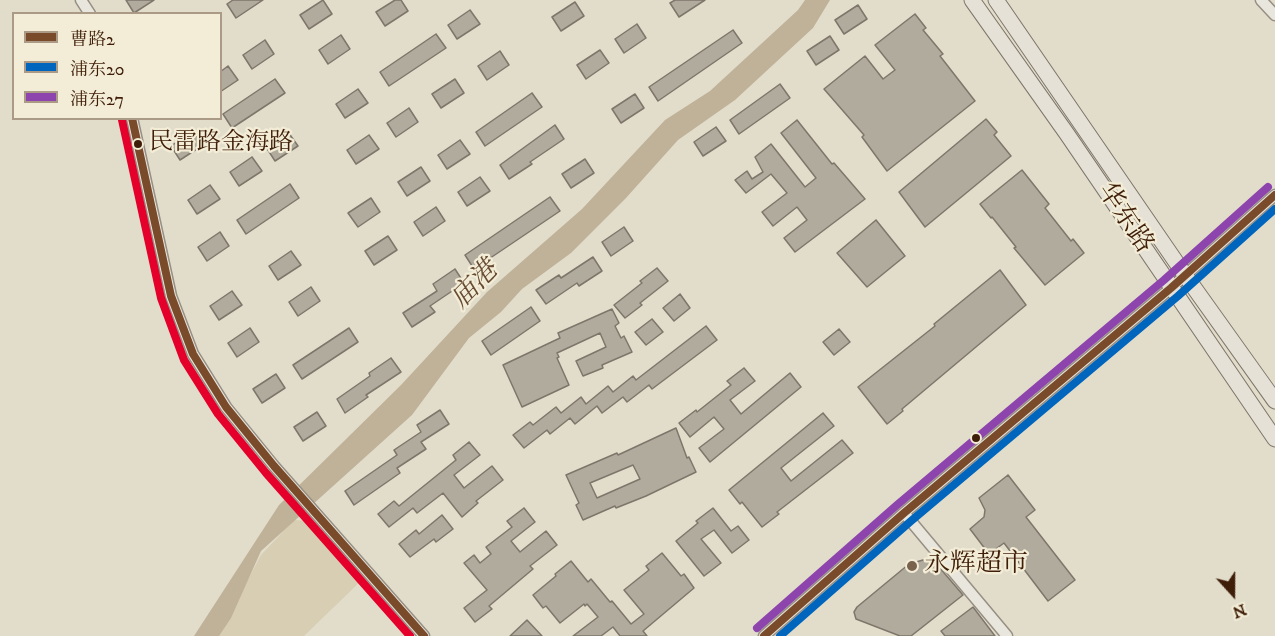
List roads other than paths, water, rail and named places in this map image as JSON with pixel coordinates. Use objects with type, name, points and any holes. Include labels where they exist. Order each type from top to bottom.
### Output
[{"type":"highway","name":"华东路","points":[[972,0],[1067,134],[1275,439]]},
{"type":"highway","name":"华东路","points":[[996,0],[1185,275],[1275,401]]},
{"type":"street","points":[[1261,0],[1275,15]]},
{"type":"street","points":[[132,120],[171,296],[193,354],[226,407],[274,466],[424,636]]},
{"type":"street","points":[[764,636],[904,513],[1171,288],[1275,195]]},
{"type":"street","points":[[904,513],[1007,636]]},
{"type":"place","name":"民雷路金海路","points":[[138,144]]},
{"type":"place","name":"永辉超市","points":[[912,566]]},
{"type":"water label","name":"庙港","points":[[476,286]]}]
